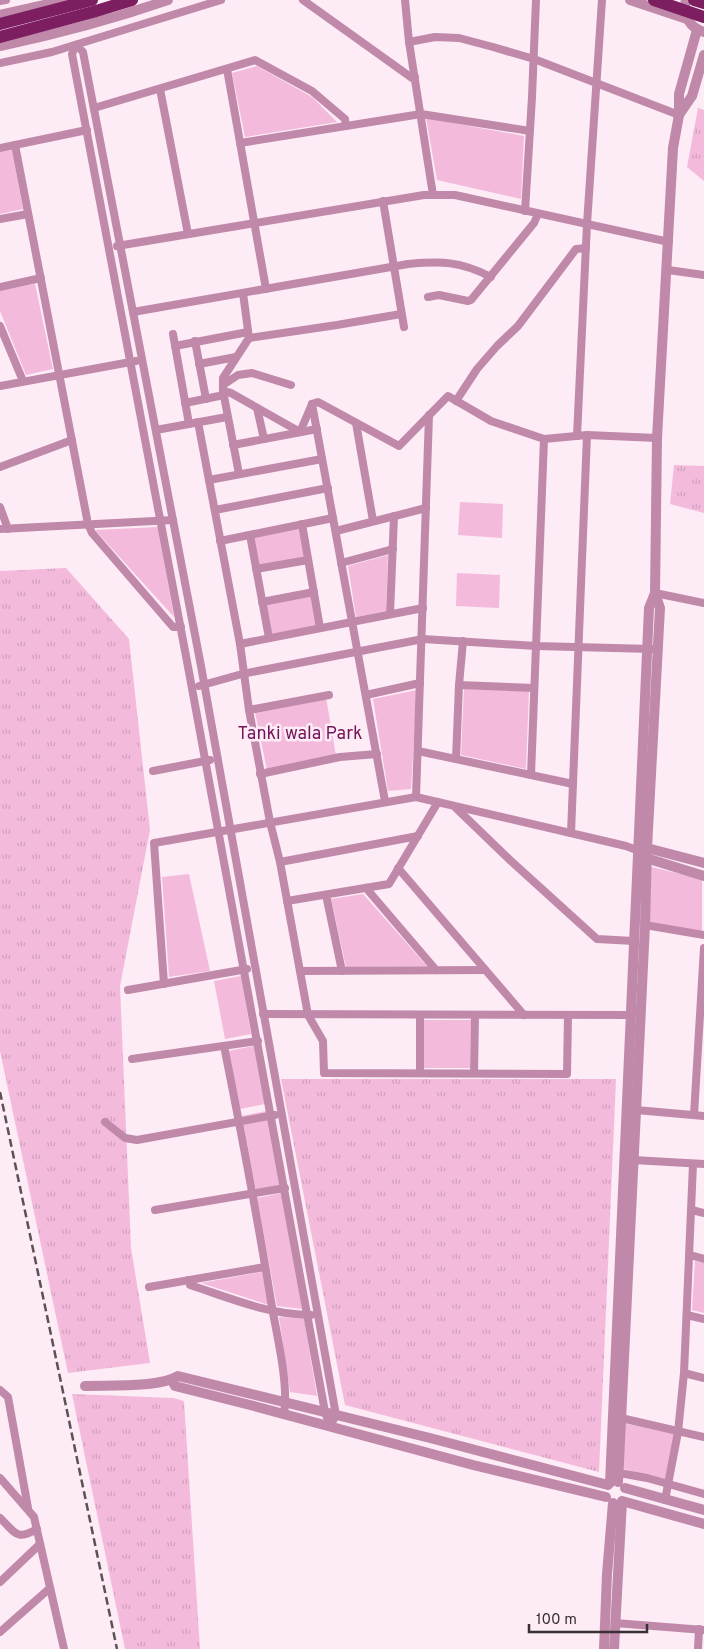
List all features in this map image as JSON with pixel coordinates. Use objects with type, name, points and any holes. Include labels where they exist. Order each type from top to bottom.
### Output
[{"type":"highway","points":[[0,24],[92,0]]},
{"type":"highway","points":[[0,37],[132,0]]},
{"type":"highway","points":[[654,0],[704,17]]},
{"type":"highway","points":[[694,0],[704,4]]},
{"type":"street","points":[[0,1],[6,0]]},
{"type":"street","points":[[0,14],[66,0]]},
{"type":"street","points":[[0,46],[69,31],[168,0]]},
{"type":"street","points":[[0,64],[52,52],[221,0]]},
{"type":"street","points":[[304,0],[412,78],[415,77]]},
{"type":"street","points":[[405,0],[409,42],[433,195]]},
{"type":"street","points":[[525,211],[536,0]]},
{"type":"street","points":[[577,436],[587,224],[602,0]]},
{"type":"street","points":[[614,1649],[614,1500],[605,1490],[615,1480],[621,1418],[645,925],[644,852],[653,649],[649,608],[655,593],[657,438],[668,270],[673,148],[679,115],[679,94],[700,31],[687,19],[630,0]]},
{"type":"street","points":[[686,0],[687,19]]},
{"type":"street","points":[[409,42],[435,37],[459,38],[534,59],[679,115]]},
{"type":"street","points":[[76,45],[83,52],[204,685],[317,1315],[330,1426]]},
{"type":"street","points":[[76,45],[72,54],[181,626],[308,1315],[330,1414]]},
{"type":"street","points":[[679,115],[692,96],[704,55]]},
{"type":"street","points":[[94,108],[255,60],[312,91],[345,119],[346,126]]},
{"type":"street","points":[[227,69],[266,289]]},
{"type":"street","points":[[160,88],[188,234]]},
{"type":"street","points":[[240,143],[420,114],[530,131]]},
{"type":"street","points":[[0,148],[87,130]]},
{"type":"street","points":[[14,145],[88,524],[92,533],[172,627],[181,626]]},
{"type":"street","points":[[110,248],[424,195],[455,196],[669,242]]},
{"type":"street","points":[[382,201],[404,327]]},
{"type":"street","points":[[0,220],[28,214]]},
{"type":"street","points":[[428,297],[439,295],[469,301],[534,223],[538,214]]},
{"type":"street","points":[[456,401],[477,369],[518,326],[576,249],[586,248]]},
{"type":"street","points":[[133,312],[394,266],[439,262],[472,267],[491,276]]},
{"type":"street","points":[[668,270],[704,275]]},
{"type":"street","points":[[0,287],[40,278]]},
{"type":"street","points":[[239,474],[227,416],[223,378],[248,335],[243,293]]},
{"type":"street","points":[[175,346],[195,341],[337,325],[401,314]]},
{"type":"street","points":[[0,326],[23,381]]},
{"type":"street","points":[[172,334],[189,424]]},
{"type":"street","points":[[195,341],[206,399]]},
{"type":"street","points":[[199,364],[236,357]]},
{"type":"street","points":[[0,386],[142,360]]},
{"type":"street","points":[[185,403],[206,399],[224,391],[238,375],[252,373],[291,385]]},
{"type":"street","points":[[224,391],[231,393],[300,432]]},
{"type":"street","points":[[300,432],[312,404],[318,402],[399,446],[448,396],[491,421],[544,440],[577,436],[657,438]]},
{"type":"street","points":[[312,404],[385,801]]},
{"type":"street","points":[[257,408],[264,439]]},
{"type":"street","points":[[416,797],[423,639],[429,415]]},
{"type":"street","points":[[156,430],[227,416]]},
{"type":"street","points":[[198,422],[240,644],[242,674],[260,774],[280,862],[308,1014],[323,1041],[324,1073],[567,1074],[568,1015]]},
{"type":"street","points":[[356,423],[373,522]]},
{"type":"street","points":[[233,445],[317,429]]},
{"type":"street","points":[[570,833],[587,436]]},
{"type":"street","points":[[0,467],[72,440]]},
{"type":"street","points":[[531,775],[544,440]]},
{"type":"street","points":[[209,480],[322,459]]},
{"type":"street","points":[[215,510],[328,488]]},
{"type":"street","points":[[0,507],[4,529],[173,520]]},
{"type":"street","points":[[336,531],[426,508]]},
{"type":"street","points":[[390,614],[394,516]]},
{"type":"street","points":[[220,541],[333,518]]},
{"type":"street","points":[[302,524],[320,628]]},
{"type":"street","points":[[250,535],[269,638]]},
{"type":"street","points":[[341,563],[393,549]]},
{"type":"street","points":[[256,569],[308,560]]},
{"type":"street","points":[[262,602],[314,592]]},
{"type":"street","points":[[655,593],[704,603]]},
{"type":"street","points":[[240,644],[423,608]]},
{"type":"street","points":[[192,687],[242,674],[423,639],[578,648],[653,649]]},
{"type":"street","points":[[456,759],[463,641]]},
{"type":"street","points":[[366,695],[420,683]]},
{"type":"street","points":[[459,685],[534,688]]},
{"type":"street","points":[[249,710],[329,695]]},
{"type":"street","points":[[418,751],[573,784]]},
{"type":"street","points":[[260,774],[340,758],[376,754]]},
{"type":"street","points":[[153,771],[217,759]]},
{"type":"street","points":[[164,984],[154,843],[416,797],[644,852],[704,863]]},
{"type":"street","points":[[287,902],[389,884],[438,802]]},
{"type":"street","points":[[455,806],[510,861],[597,939],[634,941]]},
{"type":"street","points":[[280,862],[418,836]]},
{"type":"street","points":[[644,852],[704,876]]},
{"type":"street","points":[[614,1500],[626,1495],[615,1480],[634,941],[644,852]]},
{"type":"street","points":[[398,868],[524,1015]]},
{"type":"street","points":[[366,888],[436,970]]},
{"type":"street","points":[[326,895],[342,971]]},
{"type":"street","points":[[645,925],[704,935]]},
{"type":"street","points":[[694,1115],[704,948]]},
{"type":"street","points":[[128,990],[254,968]]},
{"type":"street","points":[[300,971],[485,970]]},
{"type":"street","points":[[263,1014],[632,1016]]},
{"type":"street","points":[[420,1015],[420,1073]]},
{"type":"street","points":[[474,1074],[475,1015]]},
{"type":"street","points":[[132,1059],[258,1041]]},
{"type":"street","points":[[224,1046],[253,1193],[273,1312],[285,1402],[284,1414]]},
{"type":"street","points":[[636,1110],[704,1116]]},
{"type":"street","points":[[105,1122],[125,1138],[137,1140],[280,1114]]},
{"type":"street","points":[[633,1160],[704,1164]]},
{"type":"street","points":[[666,1500],[678,1432],[684,1373],[693,1164]]},
{"type":"street","points":[[155,1210],[285,1188]]},
{"type":"street","points":[[692,1210],[704,1213]]},
{"type":"street","points":[[690,1255],[704,1259]]},
{"type":"street","points":[[149,1287],[265,1267]]},
{"type":"street","points":[[189,1280],[190,1285],[273,1312],[317,1315]]},
{"type":"street","points":[[687,1314],[704,1318]]},
{"type":"street","points":[[684,1373],[704,1378]]},
{"type":"street","points":[[85,1386],[136,1384],[172,1380],[178,1376],[330,1414],[615,1480],[666,1500],[704,1510]]},
{"type":"street","points":[[172,1380],[175,1386],[330,1426],[473,1466],[704,1524]]},
{"type":"street","points":[[0,1390],[8,1397],[28,1510]]},
{"type":"street","points":[[621,1418],[704,1438]]},
{"type":"street","points":[[0,1478],[34,1517],[64,1649]]},
{"type":"street","points":[[615,1480],[668,1483],[704,1494]]},
{"type":"street","points":[[604,1649],[607,1574],[614,1500]]},
{"type":"street","points":[[0,1518],[19,1536],[25,1536],[37,1528]]},
{"type":"street","points":[[0,1582],[40,1544]]},
{"type":"street","points":[[0,1632],[50,1588]]},
{"type":"street","points":[[615,1622],[702,1630],[698,1649]]},
{"type":"green space","points":[[257,66],[312,97],[337,122],[245,137],[232,73]]},
{"type":"green space","points":[[698,108],[704,110],[704,181],[687,167]]},
{"type":"green space","points":[[426,118],[524,136],[521,199],[437,180]]},
{"type":"green space","points":[[12,150],[23,209],[0,214],[0,152]]},
{"type":"green space","points":[[35,284],[53,369],[26,375],[0,311],[0,291]]},
{"type":"green space","points":[[674,465],[704,466],[704,513],[670,504]]},
{"type":"green space","points":[[460,502],[503,504],[502,538],[458,535]]},
{"type":"green space","points":[[158,527],[174,617],[95,530]]},
{"type":"green space","points":[[300,529],[306,558],[259,567],[254,538]]},
{"type":"green space","points":[[388,555],[386,611],[356,617],[348,566]]},
{"type":"green space","points":[[66,568],[129,639],[150,830],[120,986],[131,1248],[150,1363],[68,1373],[0,1051],[0,571]]},
{"type":"green space","points":[[457,573],[500,575],[499,608],[456,606]]},
{"type":"green space","points":[[312,595],[318,626],[272,635],[266,604]]},
{"type":"green space","points":[[464,689],[529,691],[526,769],[461,755]]},
{"type":"green space","points":[[417,690],[411,789],[388,791],[373,699]]},
{"type":"green space","name":"Tanki wala Park","points":[[326,697],[336,756],[267,770],[255,712]]},
{"type":"green space","points":[[647,866],[702,879],[702,932],[644,921]]},
{"type":"green space","points":[[189,874],[210,971],[169,977],[162,877]]},
{"type":"green space","points":[[363,894],[427,966],[346,967],[331,899]]},
{"type":"green space","points":[[241,976],[251,1034],[225,1039],[214,981]]},
{"type":"green space","points":[[424,1020],[471,1020],[470,1068],[424,1068]]},
{"type":"green space","points":[[254,1046],[265,1104],[240,1109],[228,1051]]},
{"type":"green space","points":[[281,1079],[616,1079],[599,1472],[345,1405]]},
{"type":"green space","points":[[266,1111],[280,1185],[256,1190],[242,1116]]},
{"type":"green space","points":[[282,1193],[302,1309],[277,1306],[257,1198]]},
{"type":"green space","points":[[695,1261],[704,1263],[704,1313],[692,1310]]},
{"type":"green space","points":[[262,1272],[269,1305],[201,1283]]},
{"type":"green space","points":[[279,1317],[304,1319],[317,1396],[290,1392]]},
{"type":"green space","points":[[72,1394],[173,1398],[184,1401],[200,1649],[125,1649]]},
{"type":"green space","points":[[623,1423],[675,1434],[666,1481],[621,1468]]},
{"type":"railway","points":[[0,1092],[117,1649]]}]
